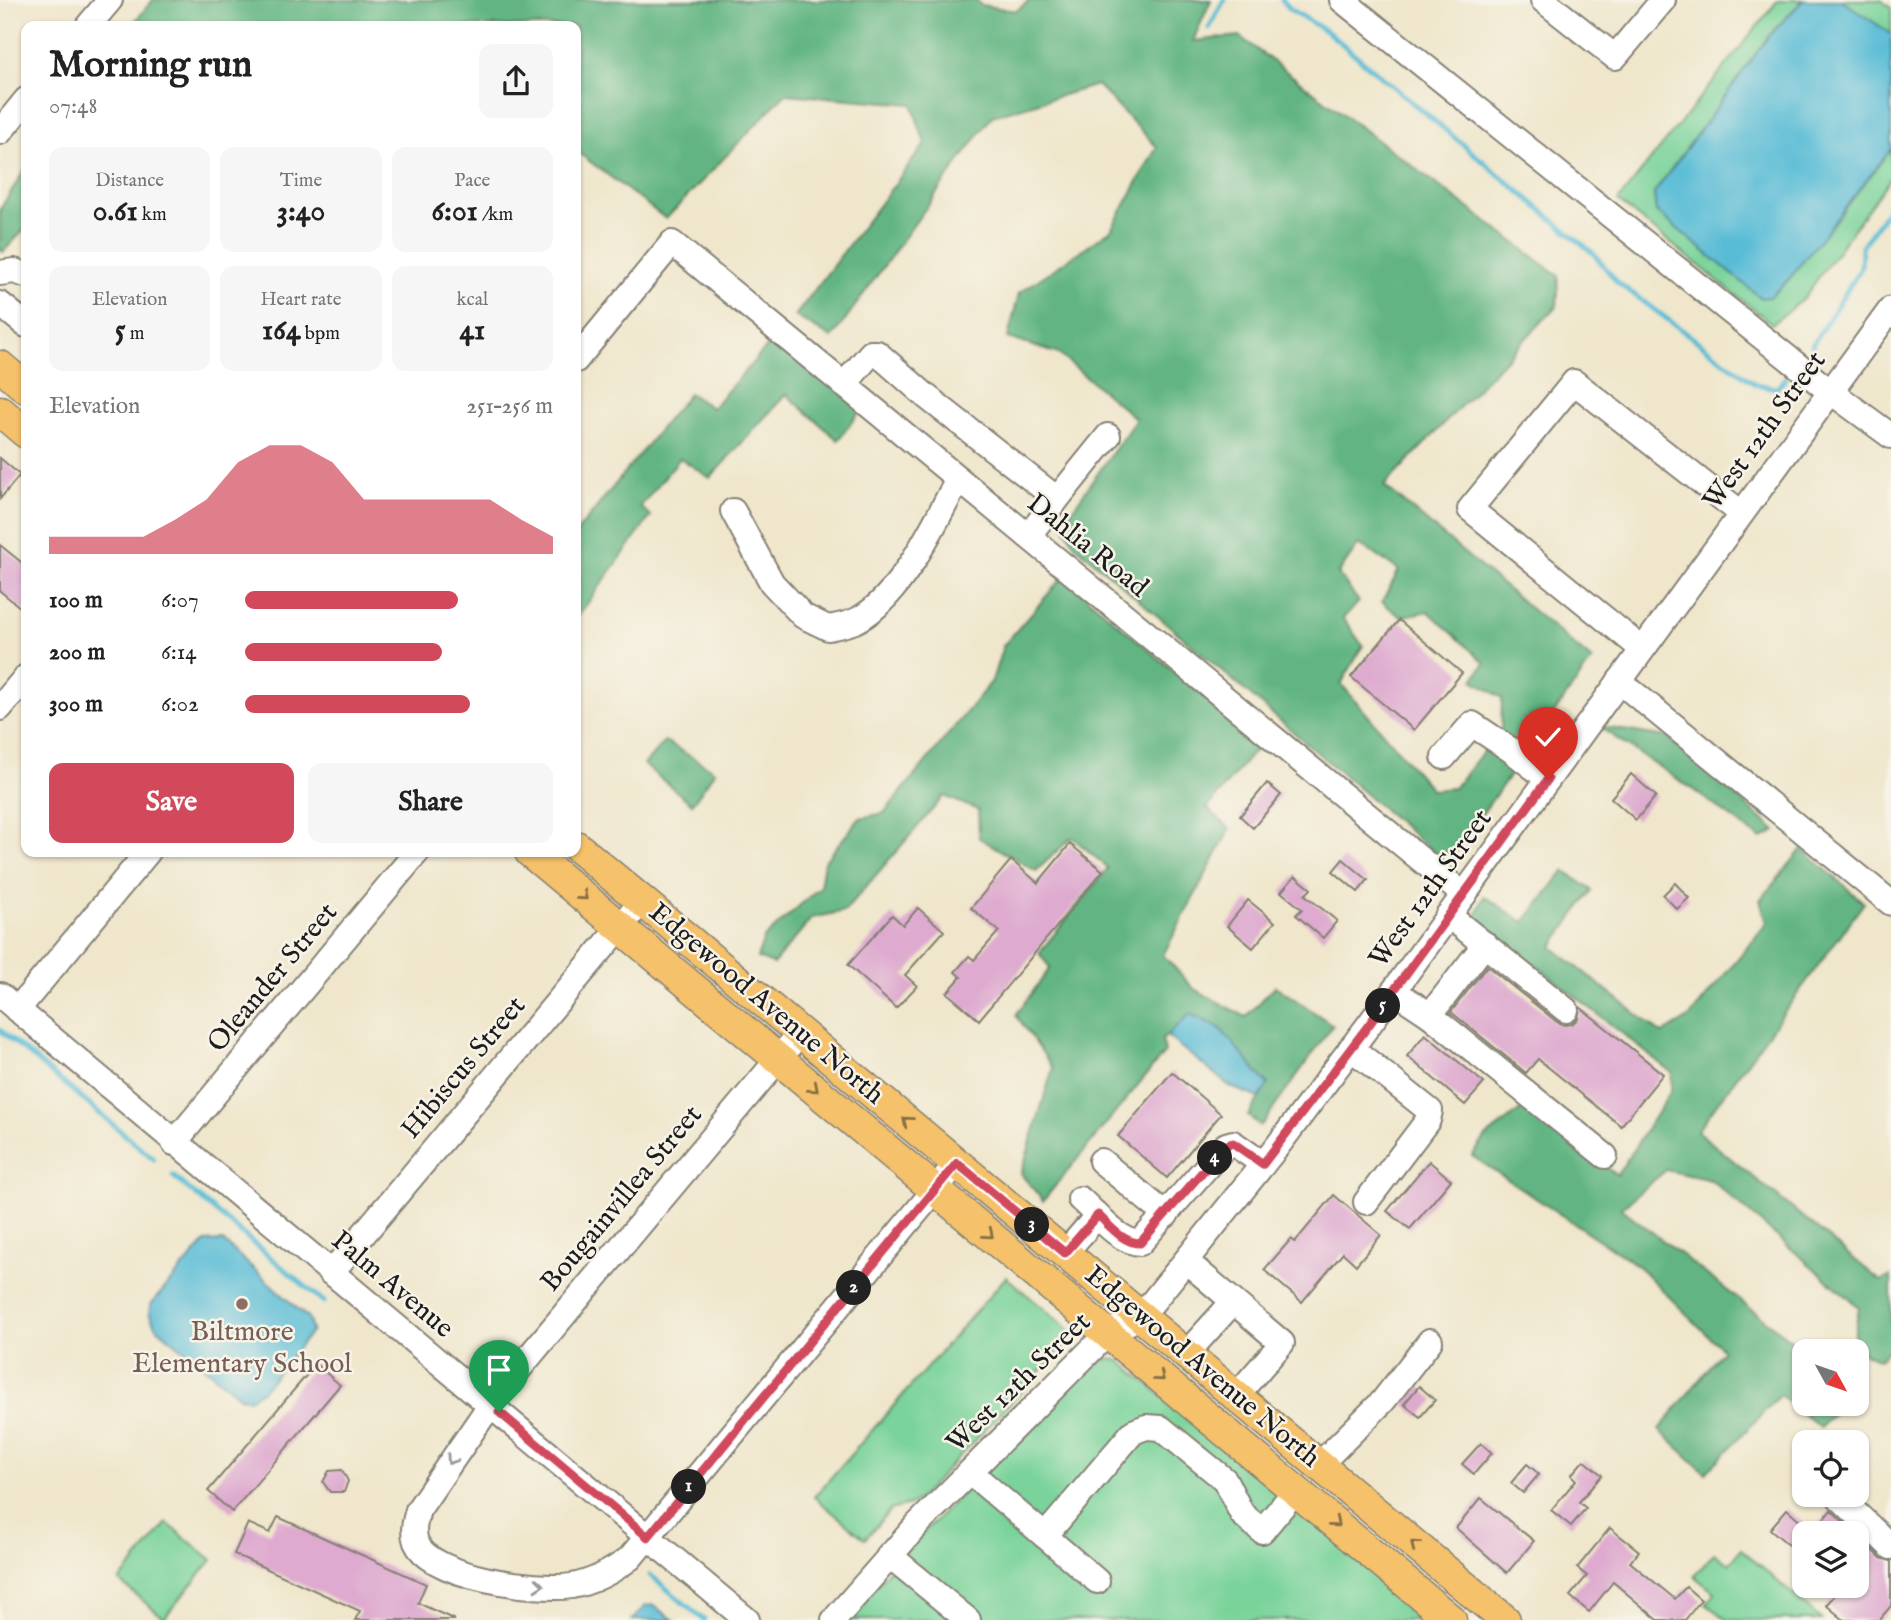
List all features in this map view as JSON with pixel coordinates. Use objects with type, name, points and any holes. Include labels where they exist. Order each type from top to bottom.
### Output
[{"type":"main road","points":[[0,411],[21,429]]},
{"type":"main road","name":"Edgewood Avenue North","points":[[581,850],[1505,1620]]},
{"type":"main road","name":"Edgewood Avenue North","points":[[536,857],[1441,1611]]},
{"type":"street","points":[[92,21],[110,0]]},
{"type":"street","points":[[1342,0],[1831,392],[1891,436]]},
{"type":"street","points":[[1543,0],[1615,57],[1663,0]]},
{"type":"street","points":[[0,132],[21,106]]},
{"type":"street","name":"Dahlia Road","points":[[581,354],[672,243],[1464,895]]},
{"type":"street","points":[[0,273],[14,271],[21,273]]},
{"type":"street","points":[[0,304],[21,322]]},
{"type":"street","name":"West 12th Street","points":[[834,1620],[889,1555],[1108,1333],[1141,1316],[1352,1048],[1891,309]]},
{"type":"street","points":[[844,385],[871,353],[877,353],[927,397],[1057,499]]},
{"type":"street","points":[[1642,649],[1470,509],[1574,382],[1741,513]]},
{"type":"street","points":[[1028,536],[1108,436]]},
{"type":"street","points":[[733,511],[772,583],[803,616],[828,628],[859,619],[887,595],[906,573],[958,479]]},
{"type":"street","points":[[1619,681],[1891,903]]},
{"type":"street","points":[[0,708],[21,683]]},
{"type":"street","points":[[1444,757],[1472,724],[1548,779]]},
{"type":"street","points":[[8,1002],[143,857]]},
{"type":"street","name":"Oleander Street","points":[[174,1143],[413,857]]},
{"type":"street","name":"Hibiscus Street","points":[[331,1273],[642,901]]},
{"type":"street","points":[[1448,915],[1566,1010]]},
{"type":"street","points":[[1430,1015],[1485,944]]},
{"type":"street","points":[[1394,991],[1430,1015],[1605,1156]]},
{"type":"street","name":"Palm Avenue","points":[[8,1002],[747,1620]]},
{"type":"street","name":"Bougainvillea Street","points":[[800,1032],[490,1404],[418,1510],[413,1527],[416,1542],[425,1555],[438,1564],[470,1576],[549,1586],[572,1586],[613,1570],[630,1558],[957,1163]]},
{"type":"street","points":[[1352,1048],[1430,1111],[1428,1120],[1366,1202]]},
{"type":"street","points":[[1065,1253],[1089,1207],[1118,1233],[1133,1243],[1140,1243],[1226,1145],[1233,1143],[1263,1164]]},
{"type":"street","points":[[1101,1161],[1166,1215]]},
{"type":"street","points":[[1185,1261],[1282,1343],[1236,1396]]},
{"type":"street","points":[[1186,1354],[1233,1302]]},
{"type":"street","points":[[1318,1465],[1383,1401],[1430,1341]]},
{"type":"street","points":[[1045,1536],[1133,1432],[1146,1427],[1161,1428],[1225,1480],[1242,1514],[1262,1531],[1296,1490]]},
{"type":"street","points":[[970,1472],[1097,1581]]},
{"type":"street","points":[[1849,1507],[1891,1547]]},
{"type":"street","points":[[889,1555],[968,1620]]},
{"type":"street","points":[[1441,1611],[1452,1576]]},
{"type":"green space","points":[[153,0],[976,0],[981,5],[1016,11],[1030,0],[1211,0],[1193,41],[1239,36],[1559,276],[1557,306],[1384,486],[1592,660],[1454,853],[1438,856],[1075,545],[1063,523],[1136,419],[1059,354],[1008,338],[1019,293],[1111,230],[1157,147],[1097,85],[992,116],[832,338],[795,316],[925,144],[912,104],[785,94],[666,219],[581,155],[581,21],[135,21]],"holes":[[[1359,544],[1399,570],[1382,602],[1401,617],[1428,611],[1485,663],[1473,680],[1502,698],[1501,730],[1454,788],[1432,790],[1341,684],[1363,646],[1343,618],[1359,602],[1338,574]]]},
{"type":"green space","points":[[1778,0],[1803,0],[1769,36],[1654,193],[1656,212],[1770,297],[1789,279],[1891,149],[1891,177],[1803,299],[1772,324],[1618,201]]},
{"type":"green space","points":[[1841,0],[1881,0],[1891,8],[1891,34]]},
{"type":"green space","points":[[21,176],[21,233],[3,252],[0,249],[0,209]]},
{"type":"green space","points":[[775,338],[861,410],[838,440],[786,394],[710,478],[680,458],[640,507],[651,516],[581,612],[581,527],[689,393],[712,408]]},
{"type":"green space","points":[[1063,577],[1260,744],[1207,808],[1230,829],[1163,955],[1194,989],[1246,1017],[1275,986],[1333,1025],[1261,1126],[1248,1116],[1268,1084],[1190,1014],[1162,1040],[1165,1052],[1043,1201],[1021,1174],[1053,1068],[1016,1015],[1050,968],[1039,953],[1108,868],[1072,837],[1036,871],[979,838],[978,810],[944,796],[845,911],[812,918],[773,964],[757,958],[764,938],[820,887],[824,862],[860,818],[884,813],[992,681],[1003,646]]},
{"type":"green space","points":[[1598,726],[1667,737],[1776,831],[1761,839]]},
{"type":"green space","points":[[665,741],[715,771],[692,804],[644,765]]},
{"type":"green space","points":[[1802,849],[1864,903],[1697,1131],[1881,1281],[1891,1276],[1891,1346],[1880,1360],[1869,1355],[1869,1339],[1854,1339],[1859,1307],[1711,1180],[1666,1170],[1621,1208],[1792,1341],[1792,1405],[1780,1395],[1706,1473],[1659,1430],[1723,1350],[1637,1265],[1472,1156],[1486,1137],[1523,1108],[1617,1175],[1671,1091],[1672,1073],[1475,917],[1484,896],[1524,922],[1564,871],[1592,890],[1552,947],[1662,1034],[1689,1018],[1767,923],[1760,900]]},
{"type":"green space","points":[[1006,1277],[1075,1335],[918,1500],[890,1510],[865,1539],[814,1497]]},
{"type":"green space","points":[[1105,1359],[1119,1360],[1428,1617],[1426,1620],[848,1620],[898,1559],[1065,1388]]},
{"type":"green space","points":[[1805,1416],[1830,1416],[1820,1428]]},
{"type":"green space","points":[[167,1523],[212,1560],[164,1618],[119,1581]]},
{"type":"green space","points":[[1741,1549],[1792,1594],[1792,1598],[1797,1598],[1822,1620],[1727,1620],[1706,1604],[1715,1593],[1694,1576],[1714,1553],[1729,1564]]},
{"type":"water","points":[[1803,0],[1841,0],[1891,34],[1891,149],[1789,279],[1770,297],[1761,298],[1656,211],[1654,193],[1769,36]]},
{"type":"water","points":[[1190,1014],[1220,1028],[1268,1085],[1259,1098],[1231,1087],[1167,1036]]},
{"type":"water","points":[[223,1241],[309,1319],[312,1331],[263,1390],[249,1399],[240,1397],[155,1326],[149,1313],[151,1304],[205,1242]]},
{"type":"water","points":[[653,1605],[674,1620],[632,1620],[645,1606]]},
{"type":"building","points":[[0,458],[20,475],[0,499]]},
{"type":"building","points":[[0,545],[21,562],[21,608],[0,591]]},
{"type":"building","points":[[1399,620],[1462,673],[1414,730],[1351,677]]},
{"type":"building","points":[[1631,774],[1656,796],[1636,820],[1611,798]]},
{"type":"building","points":[[1267,783],[1281,795],[1253,828],[1240,816]]},
{"type":"building","points":[[1070,844],[1103,871],[979,1020],[947,993],[961,977],[955,972],[969,956],[974,960],[999,931],[971,908],[1011,860],[1038,883]]},
{"type":"building","points":[[1343,859],[1368,880],[1358,892],[1333,871]]},
{"type":"building","points":[[1295,876],[1311,889],[1305,895],[1337,921],[1323,938],[1296,915],[1302,909],[1281,892]]},
{"type":"building","points":[[1675,883],[1689,898],[1677,909],[1663,895]]},
{"type":"building","points":[[1248,900],[1275,922],[1253,948],[1227,926]]},
{"type":"building","points":[[918,908],[944,931],[905,975],[917,986],[896,1008],[848,965],[892,915],[903,925]]},
{"type":"building","points":[[1487,966],[1557,1022],[1572,1024],[1578,1019],[1580,1007],[1663,1074],[1621,1126],[1538,1059],[1526,1073],[1451,1012]]},
{"type":"building","points":[[1425,1034],[1484,1083],[1465,1105],[1407,1056]]},
{"type":"building","points":[[1172,1072],[1221,1114],[1167,1178],[1118,1136]]},
{"type":"building","points":[[1429,1161],[1451,1180],[1410,1229],[1387,1211]]},
{"type":"building","points":[[1334,1195],[1381,1235],[1356,1265],[1343,1253],[1302,1302],[1264,1270],[1291,1239],[1295,1242]]},
{"type":"building","points":[[316,1364],[340,1385],[232,1512],[208,1491]]},
{"type":"building","points":[[1419,1386],[1435,1400],[1420,1417],[1404,1404]]},
{"type":"building","points":[[1481,1443],[1492,1453],[1474,1474],[1462,1464]]},
{"type":"building","points":[[1584,1460],[1602,1475],[1579,1502],[1586,1508],[1571,1526],[1551,1510],[1576,1480],[1571,1475]]},
{"type":"building","points":[[1527,1464],[1539,1474],[1523,1493],[1511,1483]]},
{"type":"building","points":[[342,1470],[348,1481],[344,1492],[330,1492],[323,1482],[329,1471]]},
{"type":"building","points":[[1481,1498],[1534,1541],[1507,1573],[1456,1528]]},
{"type":"building","points":[[1787,1509],[1801,1521],[1792,1521],[1792,1548],[1770,1529]]},
{"type":"building","points":[[1831,1510],[1842,1521],[1822,1521]]},
{"type":"building","points":[[278,1517],[426,1584],[418,1603],[455,1620],[355,1620],[360,1611],[234,1554],[248,1523],[270,1533]]},
{"type":"building","points":[[1610,1528],[1639,1551],[1630,1562],[1675,1599],[1686,1587],[1701,1600],[1685,1620],[1658,1620],[1613,1582],[1589,1612],[1570,1596],[1587,1576],[1577,1568]]},
{"type":"building","points":[[1869,1546],[1881,1558],[1891,1561],[1891,1606],[1879,1620],[1844,1620],[1826,1605],[1832,1598],[1869,1598]]},
{"type":"waterway","points":[[1209,28],[1224,0]]},
{"type":"waterway","points":[[1282,0],[1290,9],[1329,33],[1593,253],[1617,282],[1755,384],[1777,388],[1786,378]]},
{"type":"waterway","points":[[1812,345],[1861,268],[1862,246],[1891,205]]},
{"type":"waterway","points":[[0,1030],[154,1159]]},
{"type":"waterway","points":[[173,1176],[324,1302]]},
{"type":"waterway","points":[[650,1575],[704,1620]]},
{"type":"place","name":"Biltmore Elementary School","points":[[242,1304]]},
{"type":"route","points":[[499,1412],[648,1537],[957,1163],[1065,1253],[1098,1215],[1118,1233],[1133,1243],[1140,1243],[1226,1145],[1233,1143],[1263,1164],[1368,1026],[1548,779]]}]
